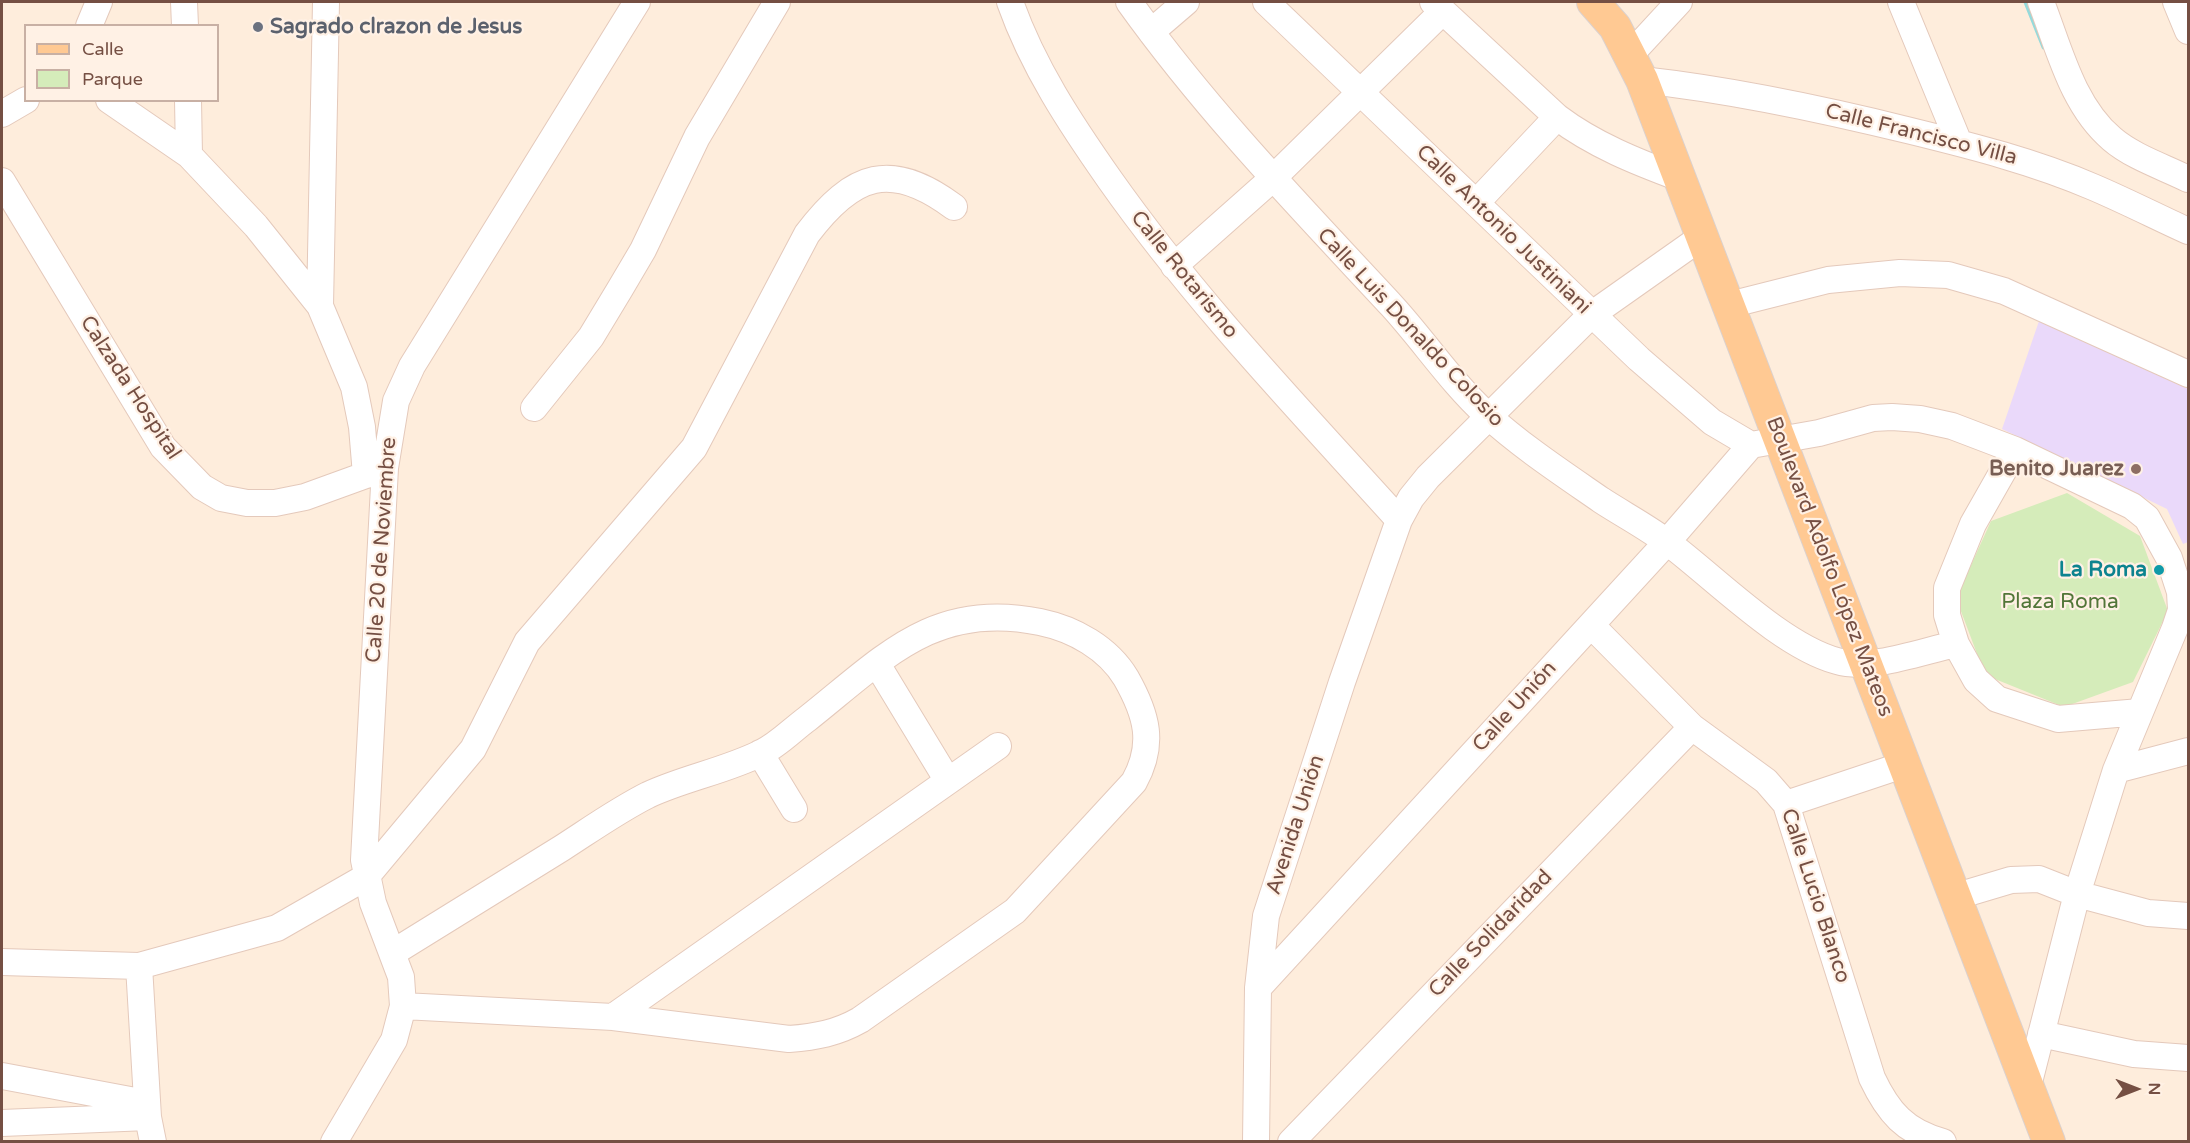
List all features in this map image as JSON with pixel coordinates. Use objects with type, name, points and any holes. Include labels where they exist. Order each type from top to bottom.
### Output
[{"type":"main road","name":"Boulevard Adolfo López Mateos","points":[[1593,2],[1615,27],[1636,67],[1728,305],[1765,443],[1866,664],[2049,1142]]},
{"type":"street","points":[[89,24],[99,2]]},
{"type":"street","points":[[184,2],[185,24]]},
{"type":"street","points":[[320,306],[326,2]]},
{"type":"street","name":"Calle 20 de Noviembre","points":[[334,1142],[394,1040],[403,1006],[401,978],[394,952],[373,903],[366,877],[364,839],[375,472],[396,401],[412,366],[637,2]]},
{"type":"street","points":[[534,408],[591,337],[620,289],[643,250],[697,137],[777,2]]},
{"type":"street","name":"Calle Rotarismo","points":[[1010,2],[1019,26],[1055,99],[1174,266],[1231,334],[1399,520]]},
{"type":"street","name":"Calle Luis Donaldo Colosio","points":[[1129,2],[1272,179],[1394,309],[1471,400],[1487,415],[1556,468],[1667,542],[1760,616],[1820,655],[1841,662],[1866,664],[1956,644]]},
{"type":"street","points":[[1151,32],[1186,2]]},
{"type":"street","name":"Calle Antonio Justiniani","points":[[1266,2],[1591,315],[1712,422],[1765,443]]},
{"type":"street","points":[[1636,67],[1679,2]]},
{"type":"street","points":[[1901,2],[1959,142]]},
{"type":"street","points":[[2041,2],[2066,69],[2080,99],[2093,119],[2124,147],[2188,179]]},
{"type":"street","points":[[2176,2],[2188,31]]},
{"type":"street","points":[[1174,266],[1272,179],[1448,8],[1557,117],[1576,131],[1626,157],[1680,178]]},
{"type":"street","name":"Calle Francisco Villa","points":[[1636,67],[1723,90],[1836,112],[1959,142],[2025,162],[2093,187],[2188,231]]},
{"type":"street","points":[[2,114],[24,100]]},
{"type":"street","points":[[113,102],[189,155],[256,226],[320,306],[354,387],[362,427],[375,472]]},
{"type":"street","points":[[188,102],[189,155]]},
{"type":"street","points":[[1476,203],[1557,117]]},
{"type":"street","points":[[2,962],[139,966],[277,928],[366,877],[472,750],[527,642],[694,448],[796,254],[825,210],[845,192],[864,182],[885,178],[910,180],[931,190],[954,207]]},
{"type":"street","name":"Calzada Hospital","points":[[2,181],[163,447],[202,487],[221,498],[247,503],[275,503],[305,497],[375,472]]},
{"type":"street","name":"Avenida Unión","points":[[1256,1142],[1258,988],[1266,916],[1342,682],[1399,520],[1411,498],[1428,477],[1487,415],[1591,315],[1703,236]]},
{"type":"street","points":[[1728,305],[1828,280],[1900,273],[1948,275],[2004,291],[2188,374]]},
{"type":"street","points":[[1765,443],[1873,418],[1920,419],[1952,426],[2016,450],[2132,506],[2147,518],[2179,554],[2181,610],[2116,770],[2077,894],[2028,1086]]},
{"type":"street","name":"Calle Unión","points":[[1258,988],[1667,542],[1765,443]]},
{"type":"street","points":[[2016,450],[1973,524],[1947,588],[1947,615],[1956,644],[1976,680],[1997,699],[2058,719],[2140,712]]},
{"type":"street","points":[[394,952],[647,796],[760,753],[904,645],[952,621],[985,616],[1018,617],[1060,626],[1095,644],[1122,672],[1136,696],[1145,721],[1148,745],[1144,765],[1134,782],[1015,911],[860,1020],[840,1031],[816,1037],[789,1038],[613,1017],[403,1006]]},
{"type":"street","name":"Calle Lucio Blanco","points":[[1590,625],[1692,727],[1766,781],[1786,804],[1872,1078],[1885,1105],[1904,1124],[1943,1142]]},
{"type":"street","points":[[877,664],[948,781]]},
{"type":"street","name":"Calle Solidaridad","points":[[1290,1142],[1692,727]]},
{"type":"street","points":[[613,1017],[998,746]]},
{"type":"street","points":[[2116,770],[2188,751]]},
{"type":"street","points":[[760,753],[794,809]]},
{"type":"street","points":[[1786,804],[1905,764]]},
{"type":"street","points":[[1954,897],[2028,878],[2039,879],[2077,894],[2148,913],[2188,916]]},
{"type":"street","points":[[139,966],[147,1110],[153,1142]]},
{"type":"street","points":[[2041,1034],[2134,1054],[2188,1058]]},
{"type":"street","points":[[2,1076],[86,1092],[147,1110]]},
{"type":"street","points":[[86,1092],[86,1120]]},
{"type":"street","points":[[2,1123],[86,1120],[147,1110]]},
{"type":"shaded area","name":"Benito Juarez","points":[[2039,321],[2188,389],[2188,542],[2183,544],[2167,509],[2002,429]]},
{"type":"green space","name":"Plaza Roma","points":[[2067,493],[2140,536],[2168,611],[2133,682],[2064,707],[1985,675],[1956,598],[1991,521]]},
{"type":"waterway","points":[[2026,2],[2044,47]]},
{"type":"place","name":"Sagrado clrazon de Jesus","points":[[258,27]]},
{"type":"place","name":"Benito Juarez","points":[[2136,469]]},
{"type":"place","name":"La Roma","points":[[2159,570]]}]
